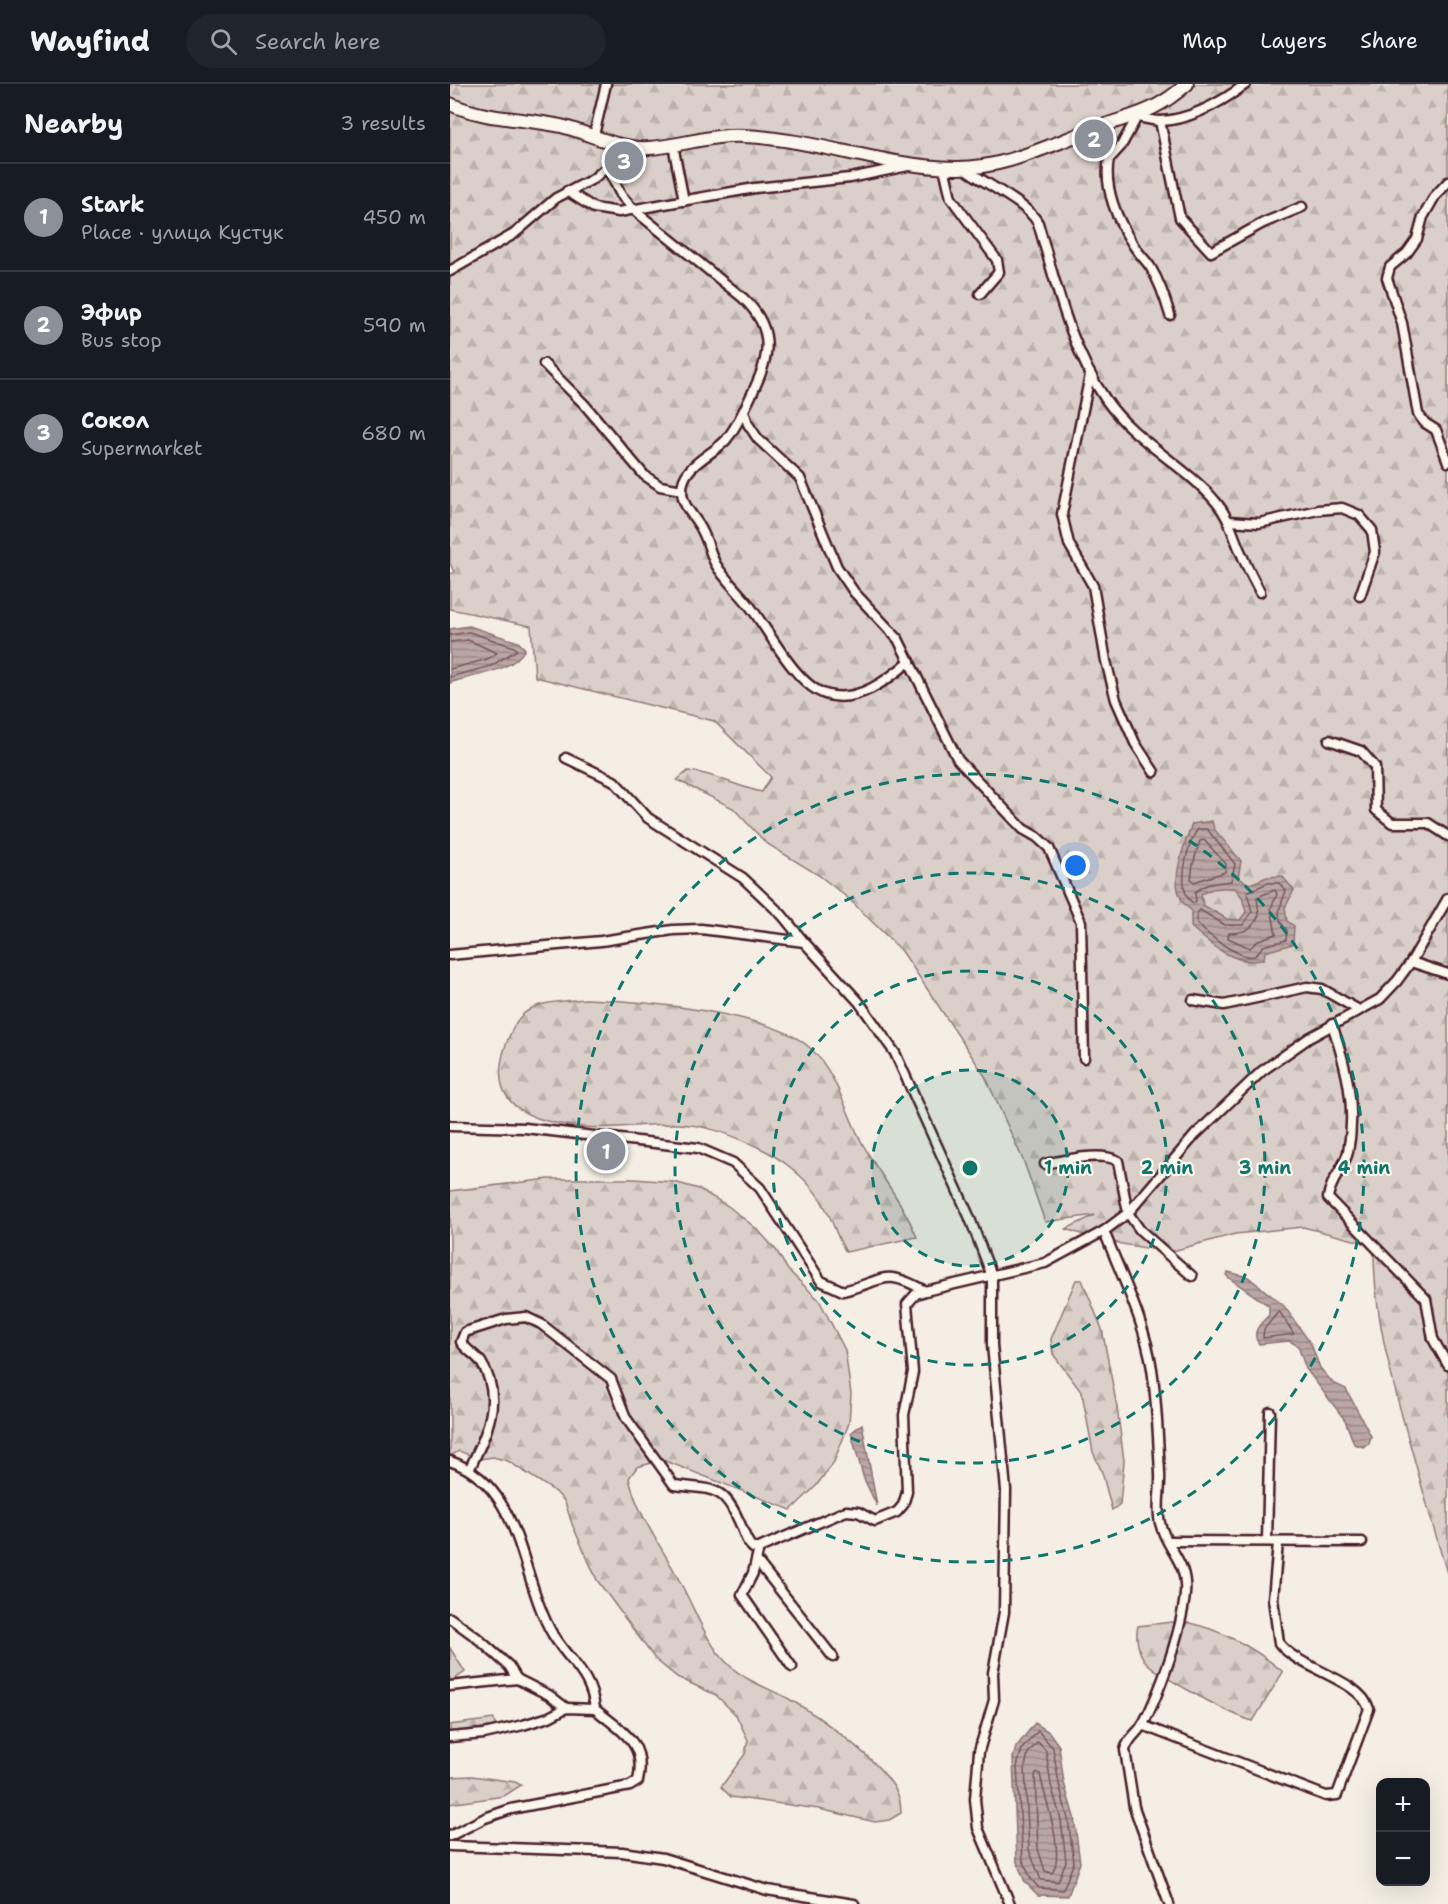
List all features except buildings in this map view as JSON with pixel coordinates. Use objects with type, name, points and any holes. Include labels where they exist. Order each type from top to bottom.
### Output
[{"type":"main road","points":[[450,104],[488,117],[559,126],[614,142],[648,148],[718,137],[762,136],[917,164],[964,168],[1008,160],[1096,128],[1137,117],[1170,99],[1187,84]]},
{"type":"street","points":[[594,135],[606,84]]},
{"type":"street","points":[[1170,315],[1163,290],[1150,266],[1134,247],[1111,200],[1109,159],[1121,146],[1137,117],[1160,121],[1215,104],[1246,84]]},
{"type":"street","points":[[1160,121],[1180,218],[1211,252],[1263,223],[1302,207]]},
{"type":"street","points":[[450,272],[514,234],[567,191],[593,180],[607,167],[614,142]]},
{"type":"street","points":[[673,145],[684,201]]},
{"type":"street","points":[[567,191],[594,208],[619,212],[755,188],[850,178],[917,164]]},
{"type":"street","points":[[607,167],[621,195],[634,210],[742,298],[762,321],[768,349],[766,361],[744,411],[724,441],[690,470],[682,490],[686,507],[699,525],[723,575],[751,607],[790,663],[818,691],[836,696],[870,689],[885,682],[910,661]]},
{"type":"street","points":[[944,167],[951,198],[998,260],[999,272],[980,294]]},
{"type":"street","points":[[964,168],[1033,213],[1076,346],[1090,375],[1108,403],[1162,456],[1216,502],[1229,521],[1241,554],[1260,592]]},
{"type":"street","points":[[1448,182],[1435,196],[1423,217],[1417,239],[1407,253],[1390,267],[1387,278],[1402,323],[1418,414],[1425,423],[1436,430],[1448,462]]},
{"type":"street","points":[[544,364],[584,404],[644,475],[660,486],[682,490]]},
{"type":"street","points":[[1090,375],[1062,514],[1069,544],[1093,586],[1106,661],[1116,700],[1135,743],[1154,772]]},
{"type":"street","points":[[744,411],[747,424],[758,439],[800,478],[837,567],[858,597],[898,639],[958,760],[1023,829],[1037,837],[1049,848],[1081,922],[1084,1058]]},
{"type":"street","points":[[1229,521],[1258,523],[1318,510],[1342,508],[1359,515],[1372,530],[1375,552],[1360,596]]},
{"type":"street","points":[[1329,740],[1361,751],[1375,767],[1376,810],[1392,823],[1428,823],[1448,836]]},
{"type":"street","points":[[566,758],[614,781],[648,819],[743,878],[782,915],[859,1002],[896,1053],[969,1216],[992,1276],[992,1345],[1006,1490],[1004,1612],[993,1672],[994,1700],[979,1751],[975,1799],[978,1828],[1011,1904]]},
{"type":"street","points":[[470,1468],[487,1434],[493,1407],[492,1381],[479,1359],[467,1351],[461,1342],[465,1332],[485,1324],[526,1317],[541,1324],[611,1379],[626,1418],[674,1485],[718,1491],[732,1504],[750,1545],[759,1548],[846,1511],[858,1512],[875,1521],[889,1517],[903,1505],[907,1492],[904,1415],[913,1372],[907,1304],[916,1294],[1044,1263],[1104,1231],[1128,1213],[1196,1135],[1262,1071],[1284,1054],[1332,1024],[1380,999],[1411,962],[1448,898]]},
{"type":"street","points":[[450,955],[601,941],[673,930],[701,929],[804,942]]},
{"type":"street","points":[[1411,962],[1448,974]]},
{"type":"street","points":[[1193,1000],[1224,1005],[1306,987],[1322,989],[1357,1009]]},
{"type":"street","points":[[1332,1024],[1348,1074],[1352,1110],[1347,1154],[1329,1187],[1328,1198],[1426,1299],[1433,1339],[1448,1365]]},
{"type":"street","points":[[450,1126],[525,1128],[698,1148],[733,1163],[760,1188],[821,1281],[843,1291],[889,1276],[903,1278],[925,1291]]},
{"type":"street","points":[[1045,1164],[1081,1158],[1113,1158],[1118,1161],[1128,1213],[1140,1230],[1192,1276]]},
{"type":"street","points":[[1104,1231],[1128,1292],[1152,1368],[1160,1474],[1160,1521],[1181,1561],[1185,1576],[1185,1595],[1179,1628],[1142,1725],[1127,1742],[1128,1780],[1134,1807],[1169,1904]]},
{"type":"street","points":[[1267,1541],[1270,1412]]},
{"type":"street","points":[[450,1461],[470,1468],[500,1501],[522,1547],[537,1597],[553,1635],[593,1688],[596,1709]]},
{"type":"street","points":[[1169,1541],[1362,1542]]},
{"type":"street","points":[[1142,1725],[1326,1796],[1336,1795],[1369,1709],[1366,1700],[1353,1690],[1302,1662],[1279,1643],[1273,1599],[1278,1543]]},
{"type":"street","points":[[759,1548],[757,1561],[742,1595],[792,1667]]},
{"type":"street","points":[[757,1561],[833,1657]]},
{"type":"street","points":[[450,1618],[477,1636],[509,1666],[517,1679],[549,1695],[566,1708]]},
{"type":"street","points":[[450,1686],[517,1679]]},
{"type":"street","points":[[450,1737],[484,1734],[523,1725],[549,1717],[566,1708],[596,1709],[633,1740],[639,1757],[638,1781],[622,1789],[511,1809],[485,1818],[450,1836]]},
{"type":"street","points":[[450,1846],[622,1852],[663,1857],[768,1890],[854,1904]]},
{"type":"green space","points":[[450,84],[1448,84],[1448,1576],[1388,1362],[1376,1292],[1374,1245],[1303,1227],[1235,1234],[1169,1252],[1099,1240],[1066,1229],[1095,1215],[1045,1222],[1024,1162],[985,1076],[902,951],[849,899],[820,876],[766,843],[733,808],[677,780],[688,771],[698,772],[762,792],[771,777],[714,721],[535,677],[531,626],[450,609],[450,574],[454,572],[450,563]]},
{"type":"green space","points":[[586,999],[638,1002],[737,1017],[767,1025],[792,1036],[810,1048],[834,1080],[862,1143],[905,1212],[917,1237],[846,1252],[821,1200],[804,1179],[761,1148],[723,1133],[679,1124],[583,1127],[539,1119],[522,1111],[510,1101],[503,1087],[500,1070],[504,1050],[514,1026],[520,1017],[536,1006]]},
{"type":"green space","points":[[549,1179],[634,1179],[674,1182],[699,1189],[728,1206],[758,1230],[776,1250],[788,1270],[819,1300],[845,1350],[851,1394],[849,1423],[834,1462],[816,1486],[791,1510],[663,1460],[637,1467],[629,1478],[644,1519],[687,1595],[702,1627],[721,1657],[736,1671],[802,1707],[866,1755],[891,1782],[898,1795],[901,1813],[889,1820],[875,1822],[819,1809],[731,1797],[721,1787],[745,1754],[748,1740],[736,1715],[716,1695],[677,1677],[655,1659],[597,1580],[572,1524],[565,1502],[556,1492],[508,1461],[493,1457],[480,1459],[459,1451],[450,1456],[450,1191]]},
{"type":"green space","points":[[1076,1280],[1082,1280],[1102,1329],[1117,1407],[1124,1461],[1120,1504],[1112,1510],[1102,1472],[1093,1452],[1082,1393],[1053,1354],[1051,1339]]},
{"type":"green space","points":[[1181,1621],[1208,1628],[1235,1640],[1260,1654],[1283,1672],[1253,1721],[1196,1695],[1145,1661],[1138,1644],[1138,1626]]},
{"type":"green space","points":[[450,1648],[465,1672],[450,1682]]},
{"type":"green space","points":[[494,1719],[495,1726],[450,1734],[450,1725]]},
{"type":"green space","points":[[472,1776],[515,1782],[521,1785],[504,1796],[450,1804],[450,1777]]},
{"type":"water","points":[[469,626],[518,642],[525,649],[519,657],[502,668],[450,683],[450,629]]},
{"type":"water","points":[[1212,821],[1214,829],[1241,861],[1238,878],[1250,884],[1267,877],[1282,876],[1294,890],[1285,908],[1287,921],[1294,926],[1293,944],[1265,952],[1264,959],[1244,960],[1224,953],[1191,927],[1191,910],[1183,902],[1178,892],[1177,881],[1181,857],[1192,824]],"holes":[[[1235,888],[1242,897],[1246,912],[1240,920],[1227,919],[1203,905],[1201,894],[1212,889]]]},
{"type":"water","points":[[1228,1272],[1248,1277],[1284,1306],[1311,1344],[1320,1368],[1333,1383],[1346,1389],[1371,1436],[1369,1444],[1363,1447],[1354,1444],[1345,1420],[1306,1369],[1298,1346],[1290,1341],[1259,1344],[1256,1332],[1269,1315],[1269,1306],[1229,1278],[1226,1275]]},
{"type":"water","points":[[862,1424],[877,1506],[864,1479],[851,1433]]},
{"type":"water","points":[[1035,1723],[1049,1732],[1059,1746],[1064,1783],[1074,1817],[1080,1863],[1068,1896],[1038,1895],[1025,1882],[1017,1862],[1013,1758],[1016,1747]]},
{"type":"place","name":"Эфир","points":[[1094,139]]},
{"type":"place","name":"Сокол","points":[[624,161]]},
{"type":"place","name":"Stark","points":[[606,1151]]}]
